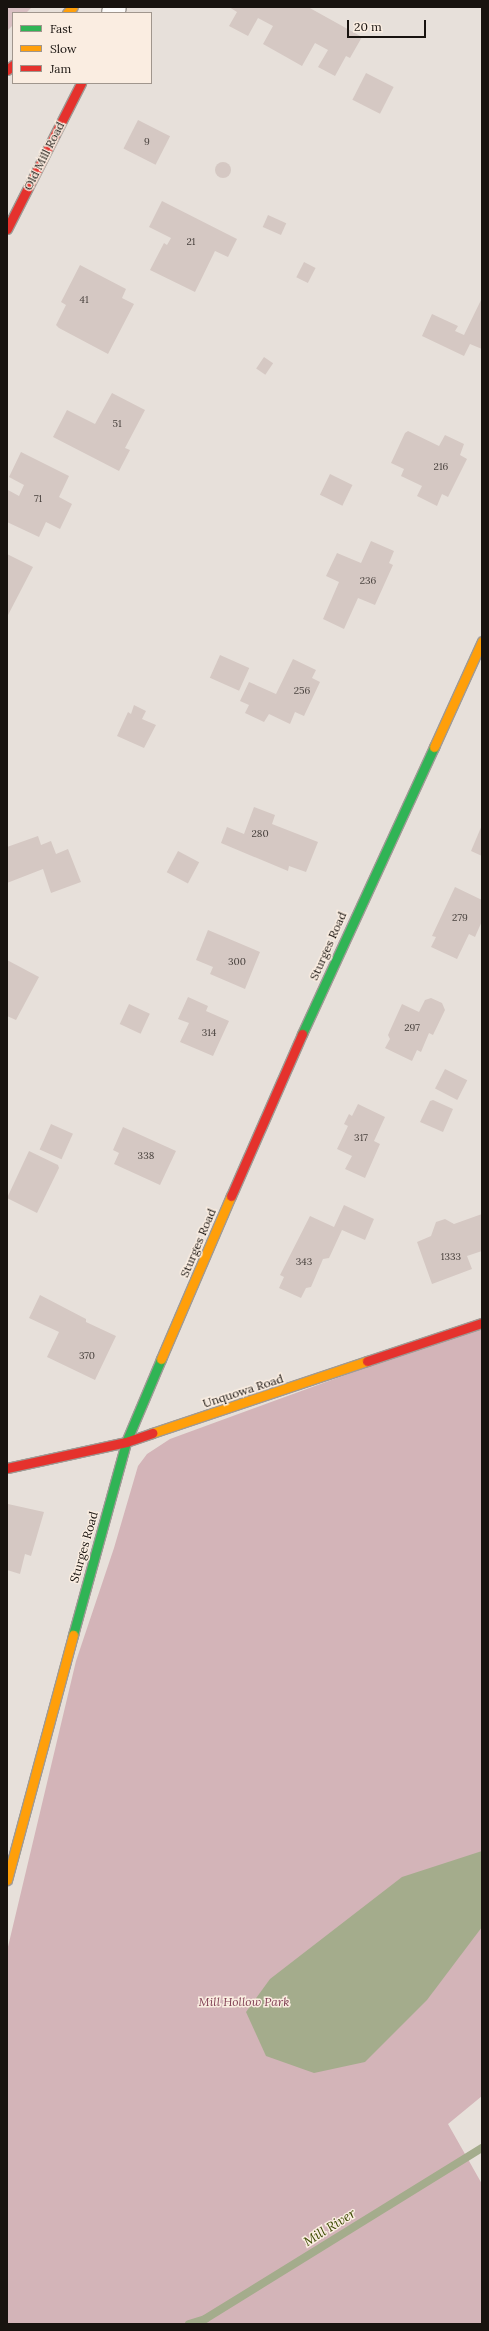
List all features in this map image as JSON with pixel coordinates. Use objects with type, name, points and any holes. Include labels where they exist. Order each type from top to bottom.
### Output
[{"type":"main road","name":"Old Mill Road","points":[[7,229],[80,84]]},
{"type":"main road","name":"Sturges Road","points":[[7,1880],[95,1551],[126,1442],[275,1093],[482,641]]},
{"type":"main road","name":"Unquowa Road","points":[[7,1468],[126,1442],[482,1323]]},
{"type":"shaded area","points":[[7,7],[32,7],[27,12],[12,12],[12,26],[7,31]]},
{"type":"shaded area","points":[[482,1851],[482,1927],[427,2000],[365,2062],[314,2073],[266,2056],[246,2012],[270,1979],[402,1877]]},
{"type":"green space","name":"Mill Hollow Park","points":[[482,1325],[482,2096],[448,2124],[482,2184],[482,2324],[7,2324],[7,1951],[76,1661],[114,1548],[138,1466],[147,1454],[170,1439]]},
{"type":"building","points":[[229,7],[308,7],[362,37],[350,58],[346,56],[335,76],[318,67],[328,50],[315,43],[302,66],[263,44],[273,26],[258,18],[248,36],[229,26],[237,12]]},
{"type":"building","points":[[366,73],[394,87],[380,114],[352,100]]},
{"type":"building","points":[[138,120],[170,136],[156,165],[123,149]]},
{"type":"building","points":[[220,162],[226,162],[231,167],[229,176],[226,178],[220,178],[215,173],[215,167]]},
{"type":"building","points":[[162,201],[237,239],[228,257],[215,251],[195,292],[150,270],[164,243],[167,245],[171,238],[149,227]]},
{"type":"building","points":[[268,215],[286,223],[281,235],[263,227]]},
{"type":"building","points":[[304,262],[316,268],[308,283],[296,277]]},
{"type":"building","points":[[80,265],[126,289],[122,298],[134,304],[108,354],[56,325],[66,305],[61,302]]},
{"type":"building","points":[[481,300],[482,349],[470,344],[464,356],[422,336],[432,314],[458,326],[455,331],[464,335]]},
{"type":"building","points":[[264,357],[273,363],[265,375],[256,369]]},
{"type":"building","points":[[112,393],[145,410],[125,448],[130,450],[119,471],[53,437],[67,410],[95,424]]},
{"type":"building","points":[[408,431],[439,446],[445,435],[464,444],[460,455],[467,459],[448,497],[442,494],[437,506],[417,496],[422,486],[401,476],[404,469],[391,463],[405,433]]},
{"type":"building","points":[[21,452],[69,476],[59,497],[72,504],[60,529],[46,522],[39,537],[7,522],[7,492],[8,490],[19,496],[24,485],[9,477]]},
{"type":"building","points":[[330,474],[352,485],[342,506],[320,495]]},
{"type":"building","points":[[371,541],[394,551],[389,563],[393,565],[375,605],[358,598],[344,629],[323,619],[339,582],[326,576],[337,553],[361,563]]},
{"type":"building","points":[[7,554],[33,567],[7,617]]},
{"type":"building","points":[[220,655],[249,668],[239,691],[210,678]]},
{"type":"building","points":[[293,659],[316,670],[312,678],[320,682],[304,716],[295,712],[290,724],[269,714],[264,722],[245,713],[249,705],[240,701],[249,682],[276,694]]},
{"type":"building","points":[[134,705],[146,711],[142,719],[156,725],[144,748],[117,736],[128,712],[131,714]]},
{"type":"building","points":[[254,807],[275,815],[272,824],[318,842],[306,872],[289,866],[288,871],[221,843],[227,827],[244,834]]},
{"type":"building","points":[[482,825],[482,856],[471,851]]},
{"type":"building","points":[[38,836],[41,845],[51,841],[56,854],[68,849],[81,882],[51,893],[43,869],[7,883],[7,847]]},
{"type":"building","points":[[178,851],[199,862],[188,883],[167,872]]},
{"type":"building","points":[[455,887],[482,900],[482,921],[475,937],[469,934],[457,959],[431,947],[436,937],[432,936]]},
{"type":"building","points":[[208,930],[260,952],[245,989],[210,974],[213,967],[196,960]]},
{"type":"building","points":[[7,960],[39,977],[16,1020],[7,1016]]},
{"type":"building","points":[[188,997],[208,1006],[206,1011],[229,1021],[213,1056],[180,1042],[189,1023],[178,1019]]},
{"type":"building","points":[[431,998],[442,1003],[445,1010],[433,1035],[429,1033],[421,1052],[417,1050],[412,1061],[385,1048],[390,1039],[388,1035],[402,1004],[419,1012],[425,1000]]},
{"type":"building","points":[[129,1004],[150,1014],[141,1034],[120,1024]]},
{"type":"building","points":[[445,1069],[467,1080],[457,1100],[435,1089]]},
{"type":"building","points":[[433,1100],[453,1109],[443,1132],[420,1122],[430,1101]]},
{"type":"building","points":[[358,1104],[385,1117],[374,1141],[380,1144],[365,1178],[345,1169],[352,1156],[337,1149],[348,1126],[344,1124],[349,1114],[352,1116]]},
{"type":"building","points":[[51,1124],[73,1134],[62,1159],[40,1150]]},
{"type":"building","points":[[123,1127],[176,1151],[160,1185],[114,1164],[119,1153],[113,1150]]},
{"type":"building","points":[[29,1151],[58,1165],[59,1168],[37,1213],[7,1198]]},
{"type":"building","points":[[344,1205],[374,1219],[365,1240],[342,1230],[329,1258],[323,1259],[311,1287],[306,1288],[301,1298],[279,1288],[284,1277],[280,1275],[310,1216],[334,1227]]},
{"type":"building","points":[[482,1214],[482,1251],[467,1256],[472,1269],[432,1284],[417,1242],[431,1236],[436,1222],[445,1219],[454,1224]]},
{"type":"building","points":[[40,1295],[86,1319],[86,1322],[116,1336],[95,1380],[47,1357],[59,1332],[29,1318]]},
{"type":"building","points":[[8,1504],[44,1512],[31,1556],[25,1554],[20,1574],[7,1570]]},
{"type":"waterway","name":"Mill River","points":[[189,2324],[205,2319],[482,2148]]},
{"type":"traffic: fast","points":[[302,1034],[434,747]]},
{"type":"traffic: fast","points":[[73,1635],[126,1442],[161,1359]]},
{"type":"traffic: slow","points":[[68,12],[73,7]]},
{"type":"traffic: slow","points":[[434,747],[482,641]]},
{"type":"traffic: slow","points":[[161,1359],[231,1196]]},
{"type":"traffic: slow","points":[[152,1433],[367,1361]]},
{"type":"traffic: slow","points":[[7,1880],[73,1635]]},
{"type":"traffic: jam","points":[[7,70],[12,66]]},
{"type":"traffic: jam","points":[[7,229],[80,84]]},
{"type":"traffic: jam","points":[[231,1196],[302,1034]]},
{"type":"traffic: jam","points":[[367,1361],[482,1323]]},
{"type":"traffic: jam","points":[[7,1468],[126,1442],[152,1433]]}]
